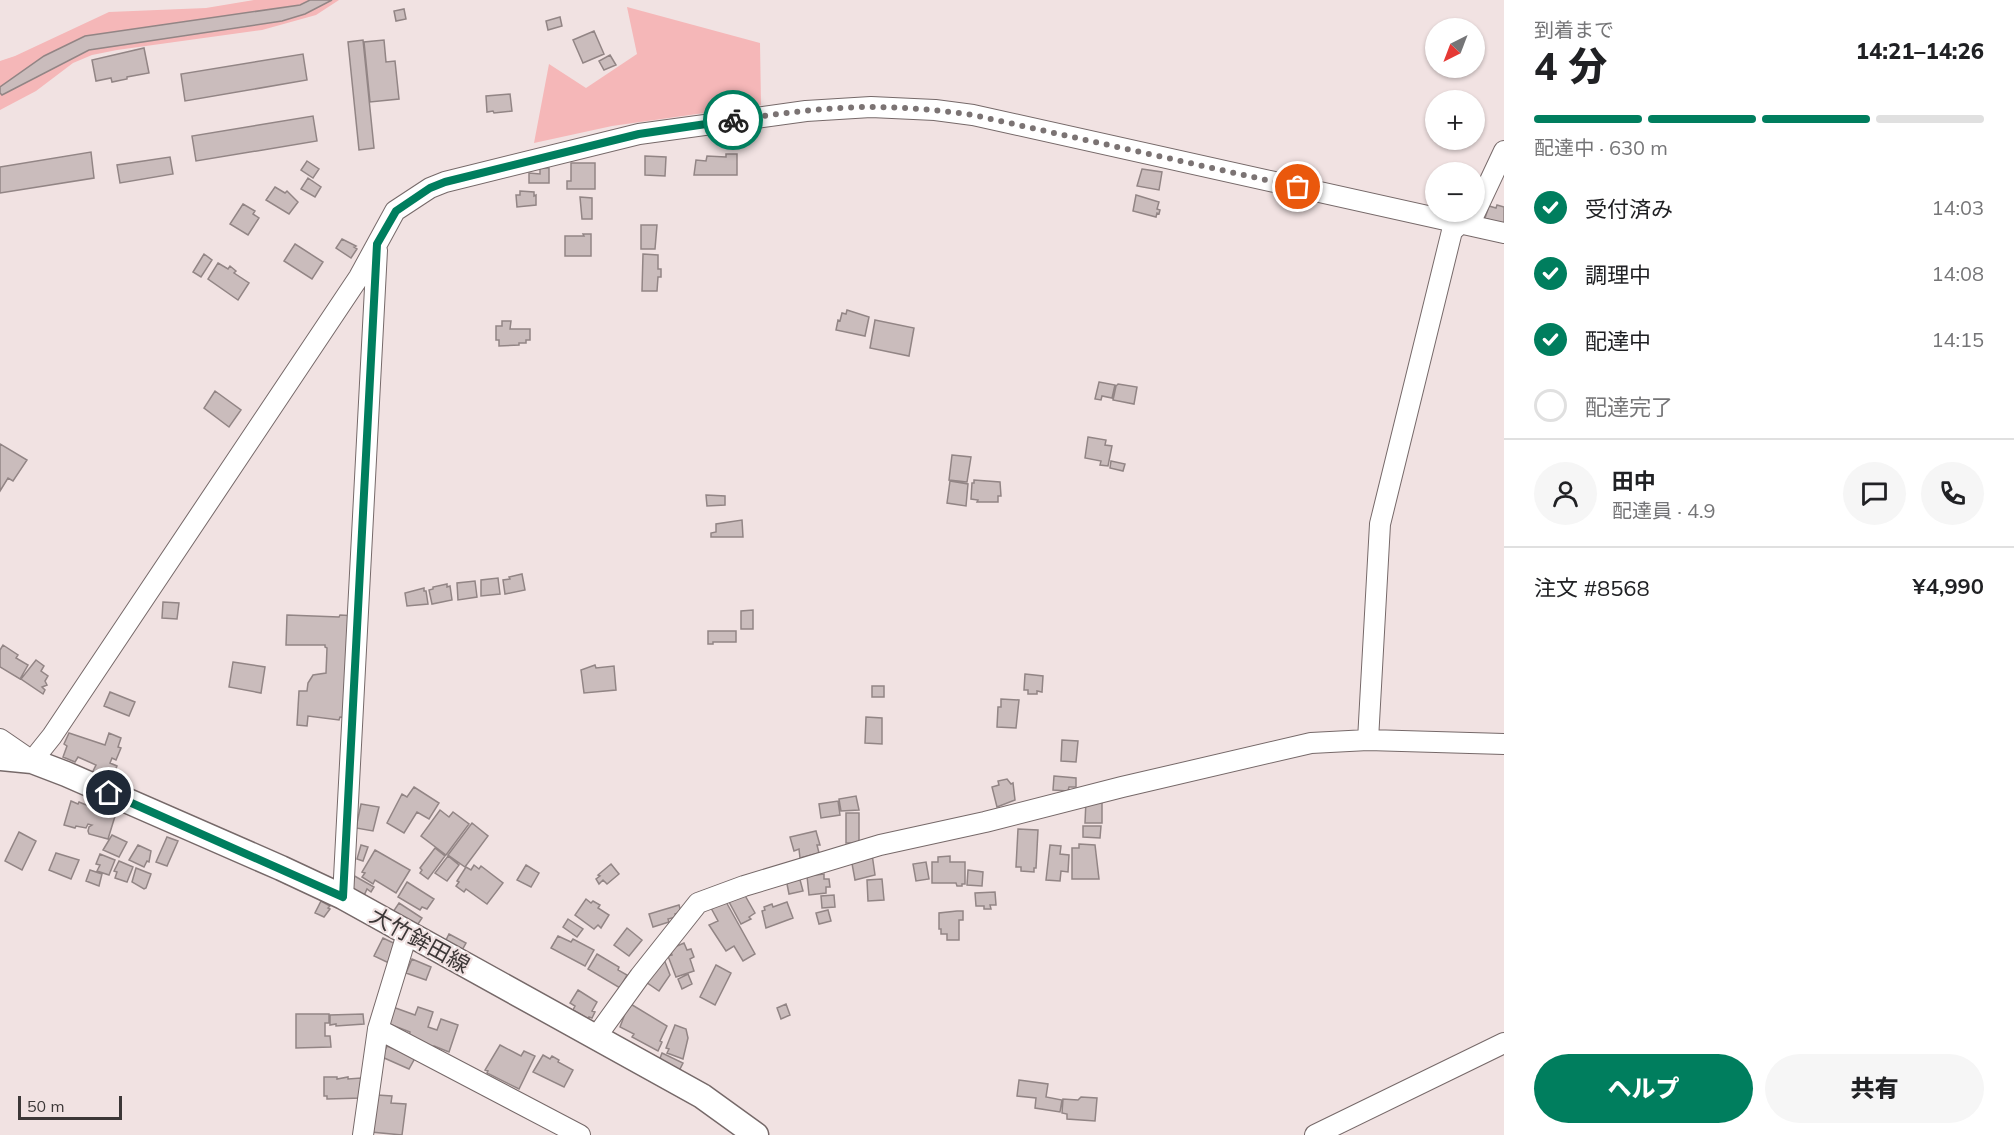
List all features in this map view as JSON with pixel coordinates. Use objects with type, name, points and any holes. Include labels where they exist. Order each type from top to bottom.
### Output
[{"type":"main road","name":"大竹鉾田線","points":[[0,758],[32,761],[260,858],[343,897],[702,1096],[756,1135]]},
{"type":"street","points":[[0,739],[32,761],[52,736],[359,278],[396,211],[430,188],[472,174],[639,134],[806,111],[871,107],[935,110],[973,115],[1504,233]]},
{"type":"street","points":[[1368,740],[1380,524],[1452,231],[1460,224],[1472,219],[1504,151]]},
{"type":"street","points":[[343,897],[377,244]]},
{"type":"street","points":[[596,1037],[640,976],[698,903],[744,886],[880,845],[1311,743],[1368,740],[1504,744]]},
{"type":"street","points":[[363,1135],[378,1029],[407,934]]},
{"type":"street","points":[[378,1029],[580,1135]]},
{"type":"street","points":[[1315,1135],[1504,1043]]},
{"type":"shaded area","points":[[254,0],[339,0],[316,15],[262,30],[92,55],[73,63],[36,91],[0,110],[0,61],[109,12],[206,8]]},
{"type":"shaded area","points":[[627,7],[760,43],[761,105],[612,126],[534,143],[549,64],[586,88],[637,54]]},
{"type":"building","points":[[310,0],[332,0],[305,14],[282,21],[89,50],[2,95],[0,93],[0,87],[44,56],[85,36],[300,5]]},
{"type":"building","points":[[404,9],[406,19],[396,21],[394,11]]},
{"type":"building","points":[[560,17],[562,26],[548,30],[546,21]]},
{"type":"building","points":[[594,31],[604,54],[583,63],[573,40]]},
{"type":"building","points":[[363,40],[374,148],[359,150],[348,42]]},
{"type":"building","points":[[384,40],[386,62],[395,61],[399,99],[370,102],[364,42]]},
{"type":"building","points":[[144,48],[149,73],[112,82],[111,78],[96,81],[92,60]]},
{"type":"building","points":[[303,54],[307,80],[185,101],[181,74]]},
{"type":"building","points":[[610,55],[616,65],[604,70],[599,61]]},
{"type":"building","points":[[510,94],[512,111],[487,112],[486,96]]},
{"type":"building","points":[[313,116],[317,141],[196,161],[192,136]]},
{"type":"building","points":[[91,152],[94,178],[0,193],[0,167]]},
{"type":"building","points":[[726,154],[737,154],[737,175],[694,175],[696,160],[706,161],[707,156],[726,157]]},
{"type":"building","points":[[645,156],[666,157],[665,176],[645,175]]},
{"type":"building","points":[[170,157],[173,174],[120,183],[117,165]]},
{"type":"building","points":[[307,161],[319,169],[313,178],[301,170]]},
{"type":"building","points":[[571,163],[595,163],[595,189],[567,189],[567,181],[571,181]]},
{"type":"building","points":[[540,168],[549,168],[549,183],[529,183],[529,173],[540,174]]},
{"type":"building","points":[[1142,169],[1162,172],[1159,190],[1137,186]]},
{"type":"building","points":[[308,178],[321,187],[315,197],[301,189]]},
{"type":"building","points":[[275,187],[285,193],[287,191],[298,202],[289,214],[266,200]]},
{"type":"building","points":[[520,191],[534,192],[536,205],[517,207],[516,195],[520,195]]},
{"type":"building","points":[[1136,195],[1159,202],[1157,209],[1160,210],[1159,214],[1157,213],[1156,217],[1133,211]]},
{"type":"building","points":[[580,197],[592,198],[592,219],[582,219]]},
{"type":"building","points":[[243,204],[255,211],[253,214],[259,218],[248,235],[230,224]]},
{"type":"building","points":[[1497,205],[1504,207],[1504,225],[1485,218],[1489,206],[1496,208]]},
{"type":"building","points":[[641,225],[657,225],[655,249],[641,249]]},
{"type":"building","points":[[583,234],[591,234],[591,256],[565,256],[565,236],[584,236]]},
{"type":"building","points":[[342,239],[356,246],[354,247],[357,249],[351,258],[336,248]]},
{"type":"building","points":[[295,244],[323,262],[312,279],[284,261]]},
{"type":"building","points":[[204,254],[212,260],[201,277],[193,272]]},
{"type":"building","points":[[643,254],[658,255],[658,269],[661,269],[661,277],[658,277],[657,291],[642,291]]},
{"type":"building","points":[[218,263],[228,269],[230,266],[236,271],[234,273],[249,283],[238,300],[208,279]]},
{"type":"building","points":[[847,310],[869,317],[865,336],[836,330],[838,320],[840,321],[842,313],[846,314]]},
{"type":"building","points":[[875,320],[914,328],[909,356],[870,348]]},
{"type":"building","points":[[502,321],[511,321],[510,329],[530,329],[530,340],[526,340],[526,343],[519,343],[519,345],[499,346],[499,340],[496,340],[496,326],[502,326]]},
{"type":"building","points":[[1099,382],[1115,385],[1112,398],[1102,396],[1101,400],[1095,399]]},
{"type":"building","points":[[1118,384],[1137,387],[1134,404],[1113,400]]},
{"type":"building","points":[[215,391],[241,410],[229,427],[204,408]]},
{"type":"building","points":[[1088,437],[1106,440],[1105,445],[1112,446],[1108,466],[1100,465],[1101,461],[1085,458]]},
{"type":"building","points":[[0,444],[27,460],[13,481],[8,478],[0,491]]},
{"type":"building","points":[[952,455],[971,457],[967,482],[949,480]]},
{"type":"building","points":[[1111,461],[1125,464],[1123,471],[1110,468]]},
{"type":"building","points":[[974,480],[1000,482],[1001,496],[998,496],[998,502],[977,502],[978,500],[971,499]]},
{"type":"building","points":[[950,481],[968,484],[966,506],[947,503]]},
{"type":"building","points":[[706,495],[725,496],[725,505],[707,506]]},
{"type":"building","points":[[742,520],[743,537],[711,537],[711,533],[716,532],[716,524]]},
{"type":"building","points":[[522,574],[525,590],[505,594],[503,580]]},
{"type":"building","points":[[498,578],[500,594],[481,596],[481,580]]},
{"type":"building","points":[[475,581],[477,597],[458,600],[457,583]]},
{"type":"building","points":[[447,584],[447,587],[450,586],[452,600],[432,604],[429,590]]},
{"type":"building","points":[[424,588],[428,604],[407,606],[405,593]]},
{"type":"building","points":[[163,602],[179,603],[177,619],[162,618]]},
{"type":"building","points":[[753,610],[753,629],[741,629],[741,611]]},
{"type":"building","points":[[287,615],[357,616],[352,718],[340,717],[339,720],[308,716],[307,726],[297,725],[299,691],[307,691],[308,683],[313,675],[326,673],[327,648],[325,645],[286,645]]},
{"type":"building","points":[[708,631],[736,631],[736,642],[708,644]]},
{"type":"building","points":[[3,645],[18,655],[16,658],[28,665],[20,679],[0,667],[0,650]]},
{"type":"building","points":[[36,660],[44,666],[41,671],[48,676],[45,681],[47,685],[42,687],[45,690],[43,694],[21,679]]},
{"type":"building","points":[[233,662],[265,667],[261,693],[229,687]]},
{"type":"building","points":[[595,665],[596,668],[614,666],[616,690],[584,693],[581,670]]},
{"type":"building","points":[[1025,674],[1043,676],[1042,692],[1028,694],[1028,690],[1024,690]]},
{"type":"building","points":[[872,686],[884,686],[884,697],[872,697]]},
{"type":"building","points":[[110,692],[135,702],[129,716],[104,706]]},
{"type":"building","points":[[1001,699],[1019,700],[1016,728],[997,727],[998,707],[1001,707]]},
{"type":"building","points":[[866,717],[882,718],[882,744],[865,743]]},
{"type":"building","points":[[69,733],[105,745],[109,733],[121,738],[118,747],[121,748],[116,760],[112,758],[110,763],[117,766],[112,779],[93,771],[96,765],[78,757],[75,762],[63,757],[67,746],[64,744]]},
{"type":"building","points":[[1062,740],[1078,741],[1076,762],[1061,761]]},
{"type":"building","points":[[1054,776],[1076,778],[1076,787],[1069,787],[1068,791],[1053,790]]},
{"type":"building","points":[[1007,779],[1011,784],[1013,783],[1015,800],[997,807],[992,787],[999,785],[998,781]]},
{"type":"building","points":[[414,787],[439,803],[429,819],[417,812],[404,833],[387,823],[402,794],[407,797]]},
{"type":"building","points":[[856,796],[859,810],[841,811],[839,799]]},
{"type":"building","points":[[1086,800],[1102,801],[1102,823],[1085,823]]},
{"type":"building","points":[[71,801],[116,813],[108,839],[89,834],[89,827],[92,825],[88,824],[86,828],[76,826],[75,828],[64,825]]},
{"type":"building","points":[[838,801],[840,815],[821,818],[819,804]]},
{"type":"building","points":[[361,804],[379,807],[373,831],[356,828]]},
{"type":"building","points":[[440,810],[449,817],[453,812],[469,824],[446,855],[421,836]]},
{"type":"building","points":[[846,813],[859,813],[859,843],[846,843]]},
{"type":"building","points":[[472,823],[488,836],[465,867],[448,855]]},
{"type":"building","points":[[1083,826],[1101,826],[1100,838],[1083,837]]},
{"type":"building","points":[[1018,829],[1038,830],[1034,872],[1021,871],[1021,867],[1016,867]]},
{"type":"building","points":[[816,831],[820,845],[817,845],[819,853],[800,858],[799,849],[794,851],[790,837]]},
{"type":"building","points":[[19,832],[36,841],[22,870],[5,861]]},
{"type":"building","points":[[112,835],[127,842],[119,857],[103,850]]},
{"type":"building","points":[[167,837],[178,841],[167,866],[156,862]]},
{"type":"building","points":[[1079,844],[1095,845],[1099,879],[1072,879],[1072,848],[1079,848]]},
{"type":"building","points":[[138,845],[151,851],[149,862],[147,861],[144,867],[129,860]]},
{"type":"building","points":[[361,845],[368,847],[363,861],[357,859]]},
{"type":"building","points":[[1050,845],[1061,846],[1060,854],[1069,855],[1068,872],[1061,871],[1060,881],[1046,880]]},
{"type":"building","points":[[435,848],[445,856],[428,879],[420,873],[422,870],[420,868]]},
{"type":"building","points":[[375,850],[410,870],[396,893],[375,880],[373,884],[362,877],[365,873],[362,872]]},
{"type":"building","points":[[56,853],[79,860],[71,879],[49,870]]},
{"type":"building","points":[[100,854],[115,860],[109,875],[97,871],[100,865],[96,864]]},
{"type":"building","points":[[872,854],[875,875],[855,880],[851,858]]},
{"type":"building","points":[[448,856],[459,865],[447,881],[435,873]]},
{"type":"building","points":[[950,856],[950,862],[965,862],[965,884],[957,886],[956,883],[932,883],[932,862],[938,862],[938,857]]},
{"type":"building","points":[[119,861],[133,867],[127,882],[115,878],[117,872],[114,871]]},
{"type":"building","points":[[926,862],[929,879],[916,881],[913,864]]},
{"type":"building","points":[[611,864],[619,874],[607,884],[603,880],[599,884],[596,879],[600,876],[598,875]]},
{"type":"building","points":[[474,865],[479,869],[481,866],[503,883],[487,904],[466,889],[464,892],[456,886],[466,867],[471,870]]},
{"type":"building","points":[[526,865],[539,873],[531,887],[517,880]]},
{"type":"building","points":[[136,868],[151,874],[144,889],[132,882]]},
{"type":"building","points":[[90,870],[102,874],[99,886],[86,881]]},
{"type":"building","points":[[968,870],[983,872],[982,886],[967,885]]},
{"type":"building","points":[[351,874],[374,887],[371,892],[367,889],[363,898],[350,891]]},
{"type":"building","points":[[824,874],[824,879],[829,879],[830,887],[826,887],[826,893],[809,895],[807,876]]},
{"type":"building","points":[[799,876],[803,891],[789,894],[786,879]]},
{"type":"building","points":[[882,879],[884,900],[868,901],[867,880]]},
{"type":"building","points":[[407,882],[434,899],[427,909],[422,907],[420,910],[398,897]]},
{"type":"building","points":[[743,892],[755,913],[749,917],[751,919],[741,924],[728,900]]},
{"type":"building","points":[[995,892],[996,905],[990,905],[991,909],[976,906],[975,893]]},
{"type":"building","points":[[834,895],[835,907],[822,908],[821,896]]},
{"type":"building","points":[[586,899],[600,905],[598,908],[609,915],[601,928],[598,925],[594,929],[575,915]]},
{"type":"building","points":[[725,900],[755,954],[743,961],[734,946],[726,951],[709,925],[718,921],[711,908]]},
{"type":"building","points":[[321,901],[330,906],[324,917],[315,913]]},
{"type":"building","points":[[787,902],[793,918],[766,928],[762,911],[765,910],[764,907],[772,904],[773,907]]},
{"type":"building","points":[[399,903],[422,918],[416,927],[393,912]]},
{"type":"building","points":[[679,905],[681,912],[675,914],[676,917],[653,927],[649,914]]},
{"type":"building","points":[[828,910],[831,921],[819,924],[816,913]]},
{"type":"building","points":[[963,911],[963,920],[959,920],[959,940],[947,940],[947,934],[941,934],[941,929],[939,929],[939,913]]},
{"type":"building","points":[[568,919],[583,929],[577,937],[563,927]]},
{"type":"building","points":[[627,928],[642,940],[629,956],[614,945]]},
{"type":"building","points":[[449,934],[466,943],[461,952],[444,944]]},
{"type":"building","points":[[558,936],[571,942],[573,939],[594,950],[585,966],[551,948]]},
{"type":"building","points":[[383,938],[400,946],[391,964],[374,956]]},
{"type":"building","points":[[684,943],[687,950],[691,949],[694,957],[690,959],[694,971],[676,977],[668,956],[672,955],[670,949]]},
{"type":"building","points":[[597,954],[619,967],[618,970],[627,975],[620,988],[588,969]]},
{"type":"building","points":[[662,954],[670,975],[659,991],[643,980]]},
{"type":"building","points":[[412,959],[431,967],[426,980],[406,973]]},
{"type":"building","points":[[716,965],[731,973],[715,1005],[700,997]]},
{"type":"building","points":[[688,974],[692,984],[682,989],[678,979]]},
{"type":"building","points":[[578,990],[597,1002],[592,1011],[595,1012],[592,1018],[588,1019],[573,1010],[575,1006],[570,1003]]},
{"type":"building","points":[[629,1003],[667,1026],[658,1051],[632,1037],[634,1034],[620,1027]]},
{"type":"building","points":[[786,1004],[790,1015],[781,1019],[777,1008]]},
{"type":"building","points":[[390,1006],[415,1015],[418,1007],[433,1012],[428,1027],[437,1030],[441,1019],[458,1025],[449,1052],[434,1046],[432,1051],[409,1036],[410,1032],[384,1022]]},
{"type":"building","points":[[296,1014],[329,1014],[329,1023],[325,1023],[325,1036],[330,1036],[331,1047],[296,1048]]},
{"type":"building","points":[[363,1014],[364,1024],[330,1025],[330,1015]]},
{"type":"building","points":[[675,1025],[686,1029],[688,1038],[683,1059],[667,1053],[669,1049],[666,1048]]},
{"type":"building","points":[[500,1045],[521,1056],[524,1051],[535,1056],[519,1089],[485,1070]]},
{"type":"building","points":[[387,1046],[415,1058],[409,1069],[382,1057]]},
{"type":"building","points":[[662,1053],[683,1063],[679,1071],[659,1061]]},
{"type":"building","points":[[543,1055],[550,1059],[552,1056],[573,1070],[564,1087],[533,1072]]},
{"type":"building","points":[[324,1077],[361,1078],[362,1098],[327,1099],[327,1096],[324,1096]]},
{"type":"building","points":[[1019,1080],[1048,1084],[1046,1097],[1062,1100],[1060,1112],[1035,1108],[1036,1098],[1017,1096]]},
{"type":"building","points":[[377,1095],[392,1096],[391,1103],[406,1104],[402,1135],[371,1132]]},
{"type":"building","points":[[1081,1097],[1097,1098],[1095,1121],[1067,1119],[1067,1114],[1062,1113],[1063,1099],[1078,1100]]},
{"type":"way so far","points":[[733,120],[806,111],[871,107],[935,110],[973,115],[1298,187]]},
{"type":"route","points":[[109,793],[343,897],[377,244],[396,211],[430,188],[445,182],[639,134],[733,120]]}]
